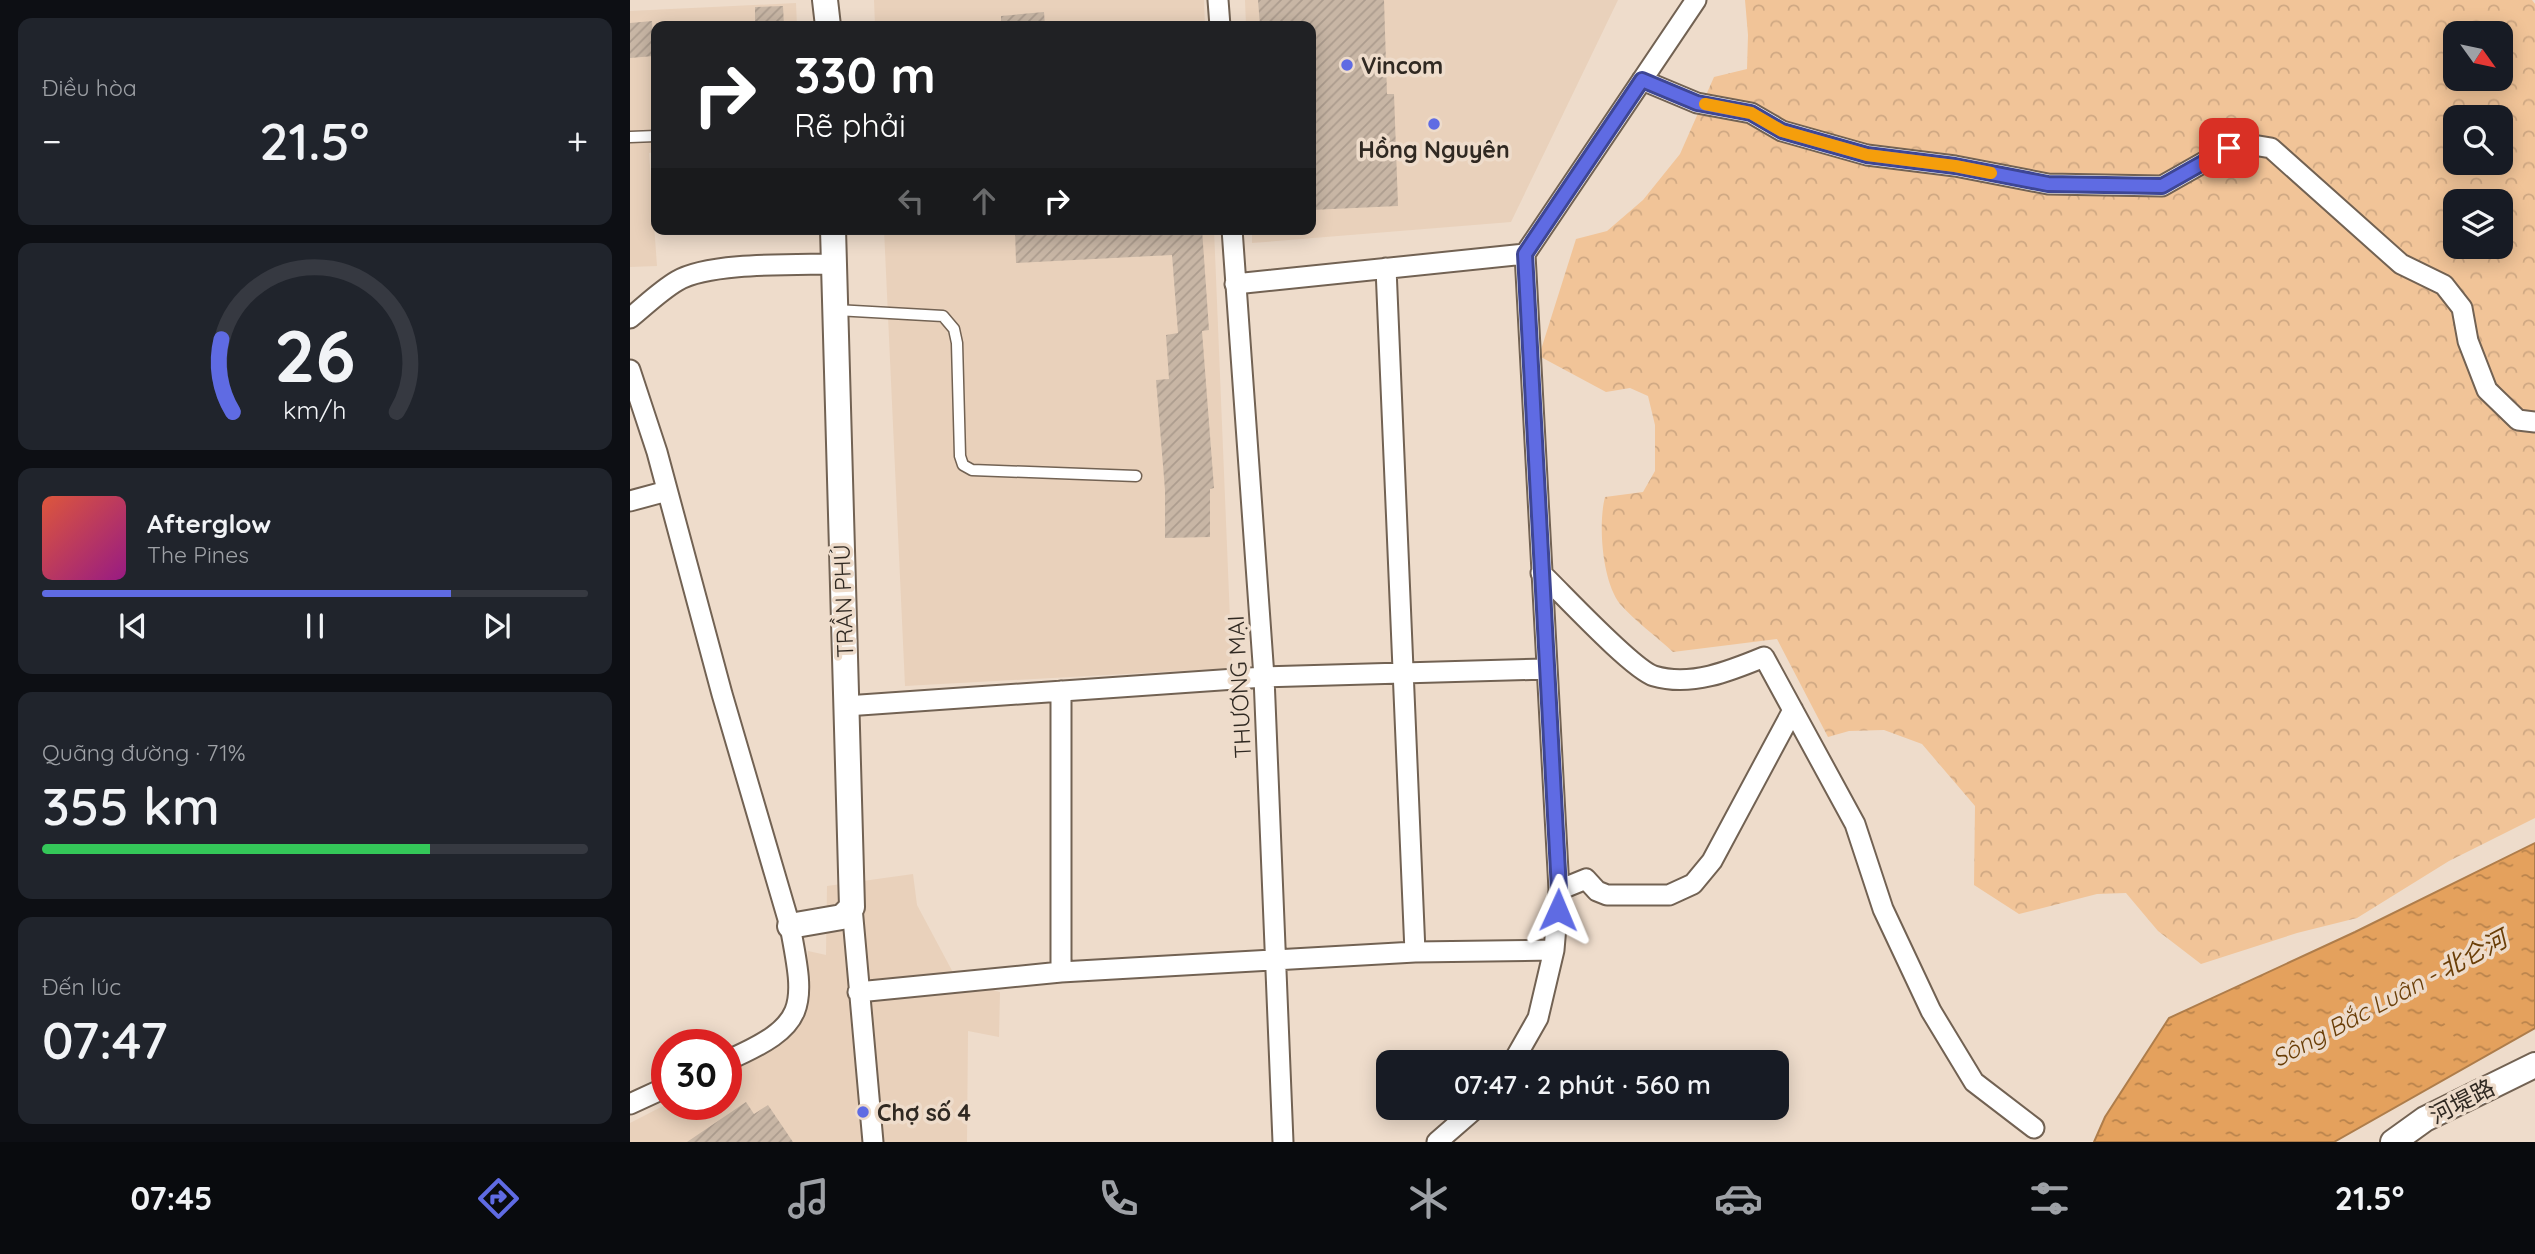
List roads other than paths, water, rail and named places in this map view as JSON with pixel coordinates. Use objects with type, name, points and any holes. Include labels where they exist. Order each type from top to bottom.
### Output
[{"type":"street","points":[[825,0],[827,21]]},
{"type":"street","points":[[1218,0],[1220,21]]},
{"type":"street","points":[[1520,1050],[1538,1018],[1554,950],[1559,890],[1525,254],[1696,0]]},
{"type":"street","points":[[1642,80],[1697,103],[1751,113],[1782,131],[1867,155],[1955,166],[2048,184],[2162,186],[2229,148],[2247,144],[2271,148],[2401,264],[2444,285],[2462,308],[2468,341],[2487,390],[2518,420],[2535,422]]},
{"type":"street","name":"TRẦN PHÚ","points":[[833,235],[852,907]]},
{"type":"street","name":"THƯƠNG MẠI","points":[[1232,235],[1265,677],[1283,1142]]},
{"type":"street","points":[[1235,284],[1525,254]]},
{"type":"street","points":[[630,318],[676,281],[692,274],[717,269],[833,264]]},
{"type":"street","points":[[1387,268],[1415,952]]},
{"type":"street","points":[[630,370],[790,926],[800,992],[793,1017],[778,1034],[742,1054]]},
{"type":"street","points":[[630,502],[667,491]]},
{"type":"street","points":[[1541,573],[1631,660],[1652,676],[1689,681],[1730,671],[1764,657],[1855,824],[1883,909],[1931,1012],[1974,1082],[2034,1128]]},
{"type":"street","points":[[846,706],[1265,677],[1546,670]]},
{"type":"street","points":[[1061,691],[1061,972]]},
{"type":"street","points":[[1559,890],[1587,879],[1597,891],[1606,895],[1670,895],[1693,884],[1712,861],[1793,710]]},
{"type":"street","points":[[790,926],[842,917],[852,907]]},
{"type":"street","points":[[852,907],[873,1142]]},
{"type":"street","points":[[858,992],[1061,972],[1415,952],[1554,950]]},
{"type":"street","name":"河堤路","points":[[2393,1142],[2425,1119],[2535,1065]]},
{"type":"street","points":[[630,1104],[651,1094]]},
{"type":"street","points":[[1437,1142],[1462,1120]]},
{"type":"lane","points":[[630,137],[651,135]]},
{"type":"lane","points":[[835,310],[943,316],[954,329],[957,343],[960,456],[963,465],[972,470],[1136,476]]},
{"type":"water","name":"Sông Bắc Luân - 北仑河","points":[[2535,843],[2535,1028],[2334,1142],[2094,1142],[2105,1117],[2169,1018],[2355,932]]},
{"type":"place","name":"Vincom","points":[[1347,65]]},
{"type":"place","name":"Hồng Nguyên","points":[[1434,124]]},
{"type":"place","name":"Chợ số 4","points":[[863,1112]]}]
